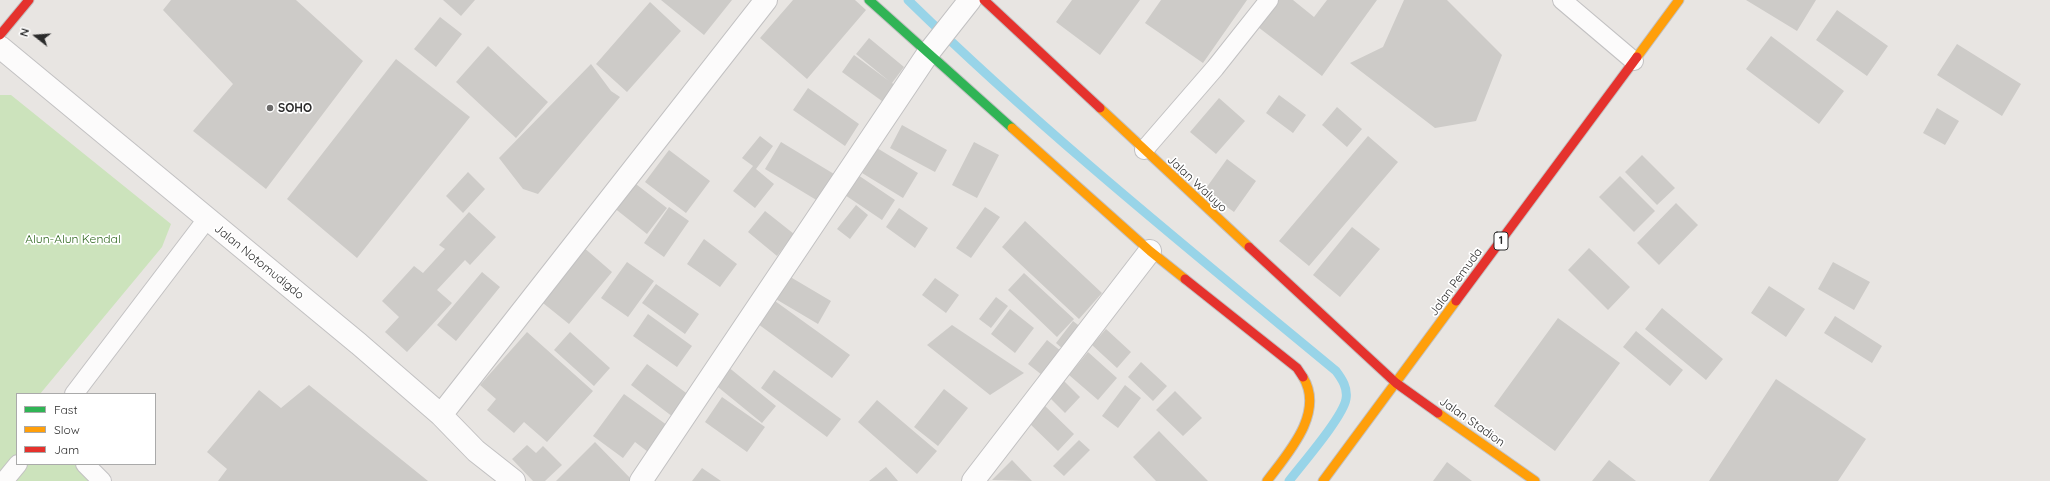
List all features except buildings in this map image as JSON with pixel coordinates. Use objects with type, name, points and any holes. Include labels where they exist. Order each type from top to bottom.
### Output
[{"type":"main road","points":[[0,35],[29,0]]},
{"type":"main road","points":[[869,0],[933,47],[1150,251],[1297,368],[1308,387],[1309,401],[1306,422],[1300,436],[1267,481]]},
{"type":"main road","name":"Jalan Waluyo","points":[[984,0],[1396,383]]},
{"type":"main road","name":"Jalan Pemuda","points":[[1324,481],[1679,0]]},
{"type":"main road","name":"Jalan Stadion","points":[[1396,383],[1535,481]]},
{"type":"street","points":[[441,415],[766,0]]},
{"type":"street","points":[[641,481],[933,47],[967,5]]},
{"type":"street","name":"Jalan Notomudigdo","points":[[0,47],[359,344],[441,415],[476,451],[514,481]]},
{"type":"street","points":[[973,481],[1150,251]]},
{"type":"lane","points":[[1144,150],[1215,68],[1269,0]]},
{"type":"lane","points":[[1562,0],[1634,61]]},
{"type":"lane","points":[[75,393],[207,219]]},
{"type":"lane","points":[[4,481],[17,465]]},
{"type":"lane","points":[[86,465],[102,481]]},
{"type":"green space","name":"Alun-Alun Kendal","points":[[0,95],[11,95],[171,224],[162,247],[41,393],[16,393],[16,465],[88,465],[109,481],[0,481]]},
{"type":"waterway","points":[[908,0],[1011,97],[1118,190],[1336,371],[1342,380],[1346,391],[1346,399],[1343,407],[1330,428],[1289,481]]},
{"type":"traffic: fast","points":[[869,0],[1012,128]]},
{"type":"traffic: slow","points":[[1637,57],[1679,0]]},
{"type":"traffic: slow","points":[[1100,108],[1249,247]]},
{"type":"traffic: slow","points":[[1012,128],[1150,251],[1185,279]]},
{"type":"traffic: slow","points":[[1323,481],[1456,301]]},
{"type":"traffic: slow","points":[[1267,481],[1285,458],[1301,432],[1307,418],[1310,404],[1309,391],[1303,377]]},
{"type":"traffic: slow","points":[[1438,413],[1535,481]]},
{"type":"traffic: jam","points":[[0,35],[29,0]]},
{"type":"traffic: jam","points":[[984,0],[1100,108]]},
{"type":"traffic: jam","points":[[1456,301],[1637,57]]},
{"type":"traffic: jam","points":[[1249,247],[1396,383],[1438,413]]},
{"type":"traffic: jam","points":[[1185,279],[1297,368],[1303,377]]},
{"type":"place","name":"SOHO","points":[[270,108]]}]
